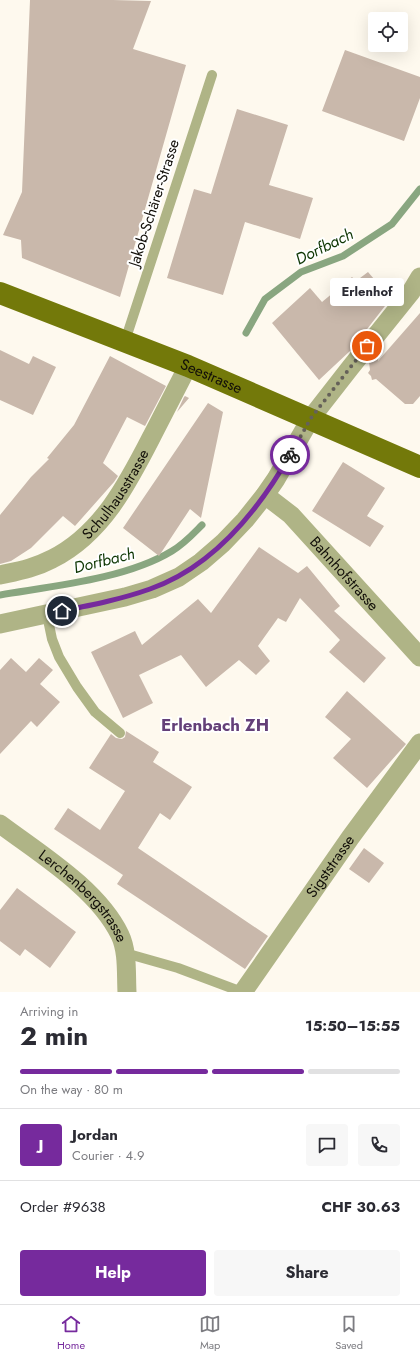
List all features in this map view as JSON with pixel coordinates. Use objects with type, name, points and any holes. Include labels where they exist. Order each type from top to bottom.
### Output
[{"type":"main road","name":"Seestrasse","points":[[0,293],[188,366],[419,465]]},
{"type":"street","points":[[0,624],[47,615],[152,589],[179,577],[201,562],[245,520],[265,495],[276,479],[311,418],[411,292],[420,277]]},
{"type":"street","name":"Schulhausstrasse","points":[[0,575],[33,568],[53,559],[88,533],[105,516],[130,478],[188,366]]},
{"type":"street","name":"Bahnhofstrasse","points":[[265,495],[290,515],[420,657]]},
{"type":"street","name":"Sigststrasse","points":[[243,992],[350,838],[420,743]]},
{"type":"street","name":"Lerchenbergstrasse","points":[[0,824],[78,883],[110,919],[120,936],[125,954],[127,992]]},
{"type":"lane","name":"Jakob-Schärer-Strasse","points":[[125,341],[212,75]]},
{"type":"lane","points":[[47,615],[52,639],[59,657],[77,687],[95,712],[120,733]]},
{"type":"lane","points":[[125,954],[178,968],[243,992]]},
{"type":"building","points":[[30,0],[151,1],[133,49],[186,65],[120,297],[22,258],[21,240],[3,235],[22,192]]},
{"type":"building","points":[[345,50],[420,77],[420,98],[404,141],[322,111]]},
{"type":"building","points":[[237,109],[288,125],[269,185],[313,198],[300,239],[245,222],[223,295],[167,278],[194,189],[211,194]]},
{"type":"building","points":[[368,272],[387,294],[385,306],[350,351],[319,380],[272,323],[310,288],[322,302],[352,277],[356,281]]},
{"type":"building","points":[[420,313],[420,396],[413,404],[405,404],[376,379],[372,380],[368,373],[370,370],[369,362],[380,348],[378,361]]},
{"type":"building","points":[[0,350],[29,364],[33,356],[56,367],[33,415],[0,400]]},
{"type":"building","points":[[110,356],[166,386],[145,426],[127,417],[103,463],[118,476],[75,526],[63,516],[31,548],[11,561],[0,564],[0,515],[31,477],[49,459],[47,458],[74,425]]},
{"type":"building","points":[[184,397],[189,398],[177,412]]},
{"type":"building","points":[[208,403],[223,412],[201,518],[190,509],[159,556],[123,528]]},
{"type":"building","points":[[343,462],[385,488],[367,516],[384,526],[370,547],[312,511]]},
{"type":"building","points":[[259,547],[298,573],[307,566],[340,606],[334,611],[386,658],[364,683],[329,652],[340,640],[300,598],[286,622],[278,618],[258,646],[270,661],[256,675],[239,660],[206,687],[181,655],[139,675],[153,703],[123,718],[91,652],[135,631],[142,645],[198,599],[211,613]]},
{"type":"building","points":[[11,658],[26,672],[39,658],[53,670],[40,684],[60,702],[37,727],[31,721],[0,754],[0,670]]},
{"type":"building","points":[[347,691],[406,744],[367,788],[333,758],[351,739],[325,717]]},
{"type":"building","points":[[126,731],[159,752],[153,762],[192,787],[170,820],[160,813],[138,848],[268,936],[245,969],[117,884],[123,875],[54,829],[68,808],[100,830],[125,791],[89,768],[111,734],[116,738],[122,739],[125,737]]},
{"type":"building","points":[[364,848],[384,863],[369,883],[349,869]]},
{"type":"building","points":[[17,888],[76,932],[50,968],[25,949],[20,956],[0,941],[0,910]]},
{"type":"waterway","name":"Dorfbach","points":[[246,333],[265,299],[301,272],[343,256],[392,224],[420,189]]},
{"type":"waterway","name":"Dorfbach","points":[[0,595],[89,580],[111,575],[154,561],[172,551],[202,525]]},
{"type":"way so far","points":[[290,455],[311,418],[367,346]]},
{"type":"place","name":"Erlenhof","points":[[367,346]]},
{"type":"district","name":"Erlenbach ZH","points":[[215,725]]},
{"type":"route","points":[[62,611],[152,589],[179,577],[201,562],[245,520],[265,495],[290,455]]}]
